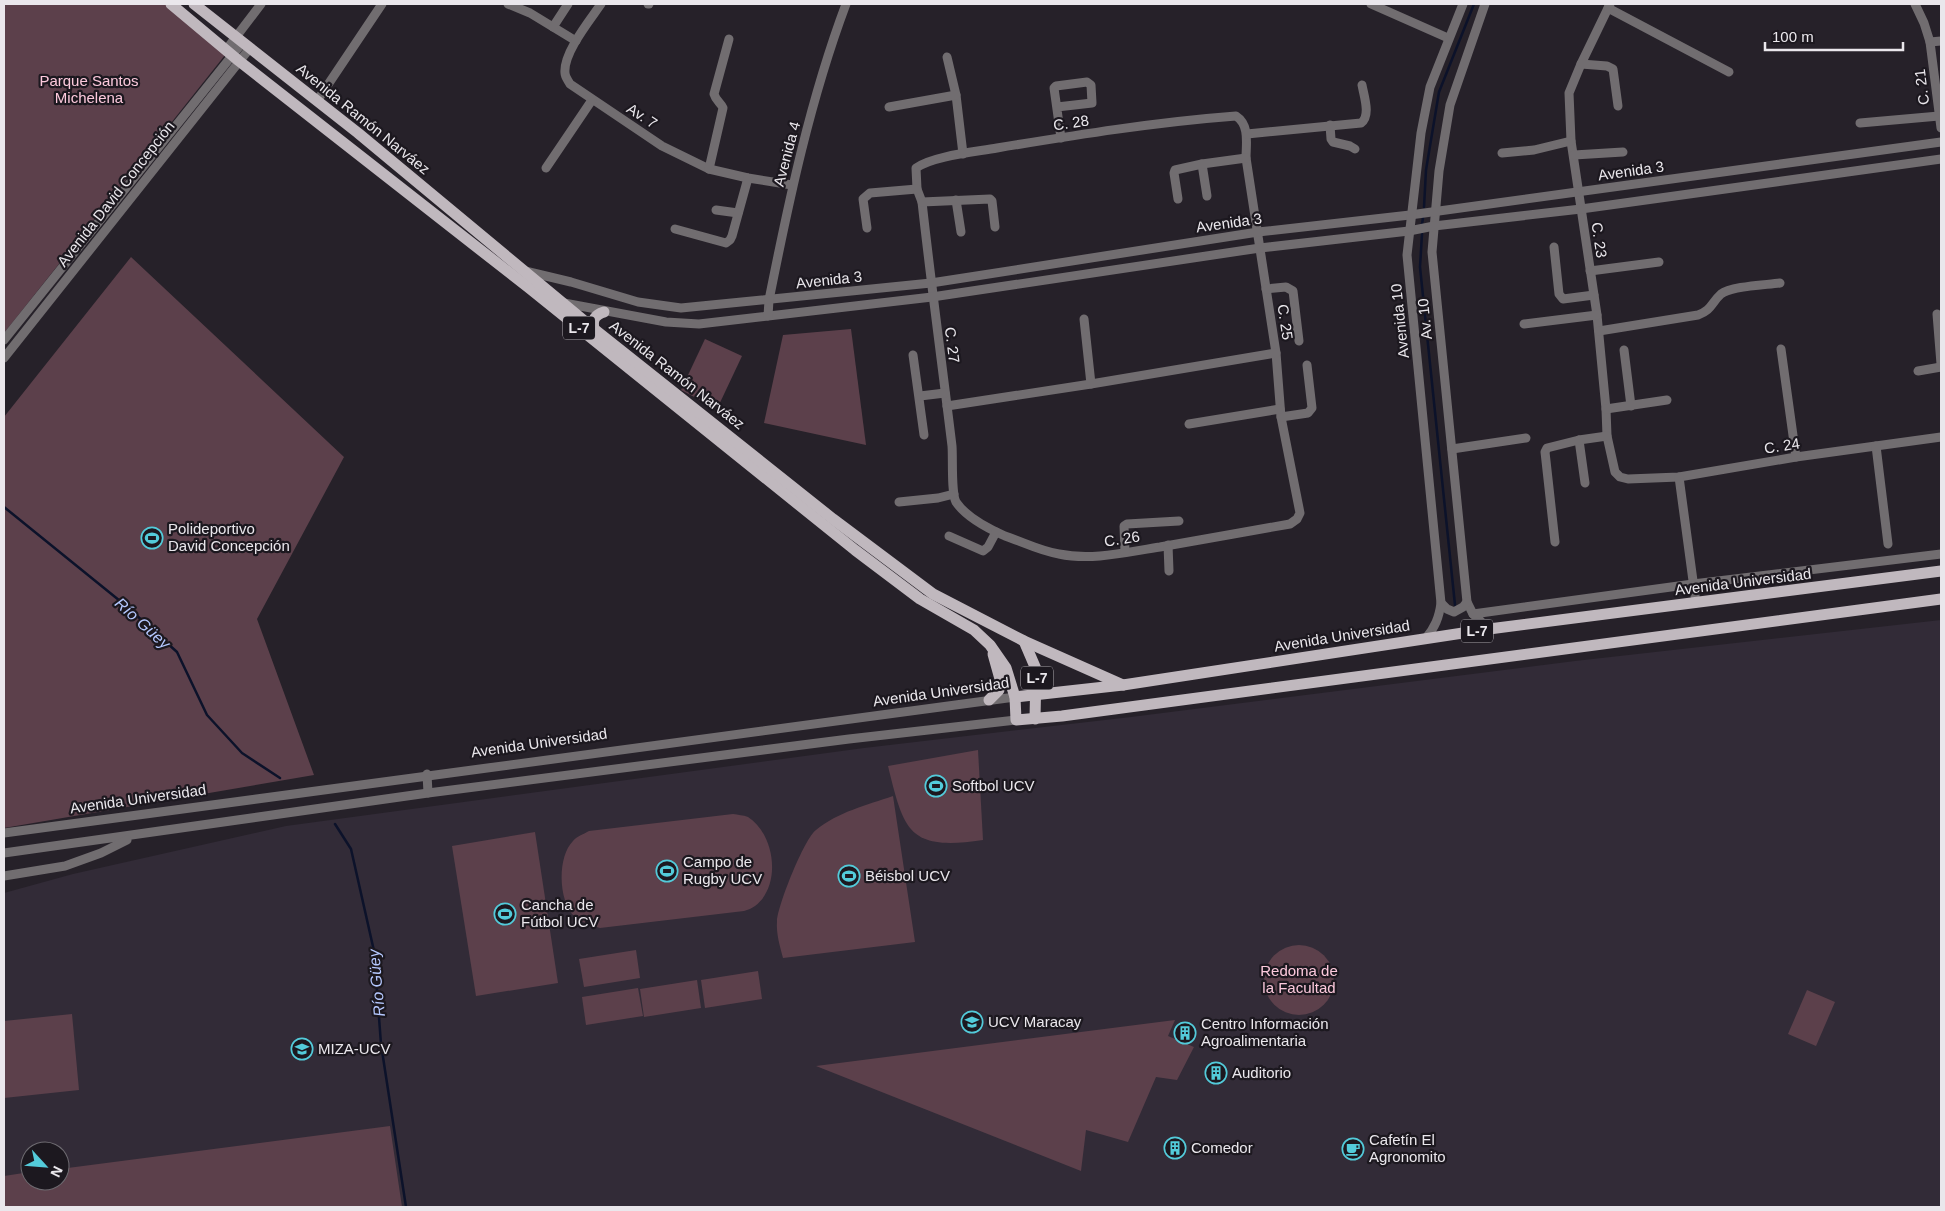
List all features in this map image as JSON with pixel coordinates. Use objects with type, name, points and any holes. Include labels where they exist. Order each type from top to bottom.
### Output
[{"type":"main road","name":"Avenida Ramón Narváez","points":[[171,4],[232,55],[529,288],[855,550],[920,599],[974,630],[990,645],[1006,668],[1015,697],[1016,720]]},
{"type":"main road","name":"Avenida Ramón Narváez","points":[[194,4],[358,133],[594,329],[833,519],[933,594],[1024,641],[1123,685]]},
{"type":"main road","points":[[594,329],[593,322],[595,318],[598,314],[604,312]]},
{"type":"main road","name":"Avenida Universidad","points":[[1015,697],[1123,685],[1489,629],[1941,571]]},
{"type":"main road","name":"L-7","points":[[1016,720],[1941,599]]},
{"type":"main road","name":"L-7","points":[[1024,641],[1036,669],[1035,719]]},
{"type":"main road","points":[[989,700],[999,690],[1000,679],[990,645]]},
{"type":"street","points":[[232,55],[243,42],[261,4]]},
{"type":"street","points":[[317,101],[382,4]]},
{"type":"street","points":[[508,4],[530,13],[576,41]]},
{"type":"street","points":[[530,13],[535,4]]},
{"type":"street","points":[[553,27],[568,4]]},
{"type":"street","name":"Av. 7","points":[[601,4],[576,41],[566,63],[565,74],[570,84],[662,146],[709,169],[792,185]]},
{"type":"street","name":"Avenida 4","points":[[768,316],[769,300],[792,185],[829,49],[845,4]]},
{"type":"street","points":[[1371,4],[1448,38]]},
{"type":"street","name":"Avenida 10","points":[[1426,638],[1440,616],[1441,604],[1407,255],[1410,215],[1421,132],[1430,87],[1463,4]]},
{"type":"street","name":"Av. 10","points":[[1485,4],[1450,105],[1439,171],[1432,252],[1467,602],[1473,614],[1489,629]]},
{"type":"street","name":"C. 21","points":[[1915,4],[1930,42],[1941,128]]},
{"type":"street","points":[[1609,6],[1729,72]]},
{"type":"street","name":"C. 23","points":[[1609,6],[1569,93],[1571,141],[1599,331],[1607,436],[1615,472],[1620,477],[1628,479]]},
{"type":"street","points":[[709,169],[723,108],[722,104],[715,99],[714,94],[729,38]]},
{"type":"street","points":[[1930,42],[1941,41]]},
{"type":"street","name":"Avenida David Concepción","points":[[4,340],[243,42]]},
{"type":"street","name":"Avenida David Concepción","points":[[4,358],[182,134],[232,55]]},
{"type":"street","points":[[947,57],[956,95],[964,154]]},
{"type":"street","points":[[1581,64],[1607,66],[1613,69],[1618,106]]},
{"type":"street","points":[[1057,107],[1092,103],[1090,85],[1087,82],[1056,86],[1054,88],[1061,138]]},
{"type":"street","points":[[1247,134],[1361,123],[1365,120],[1366,115],[1362,85]]},
{"type":"street","points":[[889,107],[956,95]]},
{"type":"street","points":[[546,168],[592,100]]},
{"type":"street","name":"C. 28","points":[[916,178],[916,168],[922,163],[964,154],[1061,138],[1225,117],[1236,116],[1242,120]]},
{"type":"street","points":[[1860,123],[1939,116]]},
{"type":"street","name":"C. 25","points":[[1242,120],[1247,134],[1246,158],[1276,353],[1281,413],[1300,513],[1297,519],[1290,524]]},
{"type":"street","points":[[1330,125],[1333,142],[1355,149]]},
{"type":"street","points":[[174,128],[182,134]]},
{"type":"street","points":[[1502,153],[1534,150],[1571,141]]},
{"type":"street","name":"Avenida 3","points":[[524,271],[638,302],[680,308],[769,300],[931,283],[1258,232],[1579,193],[1941,142]]},
{"type":"street","points":[[1574,155],[1623,152]]},
{"type":"street","points":[[1178,199],[1175,170],[1246,158]]},
{"type":"street","name":"Avenida 3","points":[[529,288],[562,302],[604,312],[666,322],[699,324],[932,297],[1260,248],[1581,209],[1941,159]]},
{"type":"street","points":[[1202,164],[1207,196]]},
{"type":"street","points":[[675,229],[726,243],[730,240],[748,178]]},
{"type":"street","name":"C. 27","points":[[916,178],[917,189],[922,202],[932,297],[947,406],[953,459],[954,494],[955,500],[965,512]]},
{"type":"street","points":[[866,228],[863,199],[870,193],[917,189]]},
{"type":"street","points":[[922,202],[990,199],[992,201],[995,227]]},
{"type":"street","points":[[956,200],[961,232]]},
{"type":"street","points":[[716,210],[738,213]]},
{"type":"street","points":[[89,235],[96,241]]},
{"type":"street","points":[[1554,247],[1559,294],[1563,299],[1594,295]]},
{"type":"street","points":[[1590,271],[1660,262]]},
{"type":"street","points":[[1599,331],[1698,315],[1706,312],[1721,294],[1730,290],[1780,283]]},
{"type":"street","points":[[1266,289],[1286,287],[1293,291],[1300,342]]},
{"type":"street","points":[[1918,370],[1941,365],[1937,314]]},
{"type":"street","points":[[1524,324],[1597,316]]},
{"type":"street","points":[[1084,319],[1091,384]]},
{"type":"street","points":[[1781,349],[1796,457]]},
{"type":"street","points":[[1624,350],[1630,406]]},
{"type":"street","points":[[947,406],[1276,353]]},
{"type":"street","points":[[913,355],[924,435]]},
{"type":"street","points":[[1189,424],[1281,413],[1308,413],[1312,408],[1307,365]]},
{"type":"street","points":[[920,396],[944,392]]},
{"type":"street","points":[[1606,409],[1668,400]]},
{"type":"street","points":[[1555,542],[1546,448],[1607,436]]},
{"type":"street","name":"C. 24","points":[[1628,479],[1679,477],[1796,457],[1941,437]]},
{"type":"street","points":[[1452,449],[1526,438]]},
{"type":"street","points":[[1579,440],[1585,483]]},
{"type":"street","points":[[1876,446],[1888,544]]},
{"type":"street","points":[[1679,477],[1696,603]]},
{"type":"street","points":[[899,502],[938,498],[954,494]]},
{"type":"street","name":"C. 26","points":[[965,512],[996,532],[1059,554],[1089,557],[1290,524]]},
{"type":"street","points":[[1125,552],[1124,526],[1127,524],[1179,521]]},
{"type":"street","points":[[949,536],[983,551],[988,547],[996,532]]},
{"type":"street","points":[[1168,545],[1169,572]]},
{"type":"street","points":[[1473,614],[1694,584],[1941,554]]},
{"type":"street","points":[[1441,604],[1454,612],[1463,608],[1467,602]]},
{"type":"street","name":"Avenida Universidad","points":[[4,832],[656,743],[1015,697]]},
{"type":"street","points":[[4,854],[428,793],[849,739],[1016,720]]},
{"type":"street","points":[[427,774],[428,793]]},
{"type":"street","points":[[4,876],[65,866],[100,853],[134,836]]},
{"type":"shaded area","name":"UCV Maracay","points":[[1941,620],[1941,1207],[4,1207],[4,893],[73,874],[286,826],[864,748],[1131,717],[1575,661]]},
{"type":"green space","name":"Parque Santos Michelena","points":[[4,4],[170,4],[229,50],[4,333]]},
{"type":"green space","name":"Polideportivo David Concepción","points":[[131,257],[344,457],[257,619],[314,775],[4,828],[4,417]]},
{"type":"green space","points":[[851,329],[866,445],[764,423],[783,335]]},
{"type":"green space","points":[[705,339],[742,356],[717,409],[681,390]]},
{"type":"green space","name":"Softbol UCV","points":[[978,750],[983,840],[958,843],[939,842],[925,839],[914,832],[899,807],[888,766]]},
{"type":"green space","name":"Béisbol UCV","points":[[893,796],[915,942],[783,958],[777,931],[778,913],[792,873],[811,836],[816,830],[834,818]]},
{"type":"green space","name":"Campo de Rugby UCV","points":[[733,814],[748,817],[757,825],[769,847],[772,860],[772,874],[764,897],[755,906],[744,911],[600,928],[581,921],[569,910],[563,891],[562,868],[568,848],[579,836],[589,831]]},
{"type":"green space","name":"Cancha de Fútbol UCV","points":[[535,832],[558,983],[476,996],[452,846]]},
{"type":"green space","name":"Redoma de la Facultad","points":[[1299,945],[1312,948],[1324,955],[1331,967],[1334,980],[1331,993],[1324,1005],[1312,1012],[1299,1015],[1286,1012],[1274,1005],[1267,993],[1264,980],[1267,967],[1274,955],[1286,948]]},
{"type":"green space","points":[[636,950],[640,978],[584,987],[579,959]]},
{"type":"green space","points":[[758,971],[762,999],[705,1008],[701,980]]},
{"type":"green space","points":[[697,980],[701,1008],[644,1017],[640,989]]},
{"type":"green space","points":[[638,988],[643,1016],[586,1025],[582,997]]},
{"type":"green space","points":[[1807,990],[1835,1002],[1816,1046],[1788,1034]]},
{"type":"green space","points":[[72,1014],[79,1090],[4,1098],[4,1021]]},
{"type":"green space","points":[[1175,1020],[1168,1036],[1194,1047],[1177,1080],[1156,1077],[1128,1142],[1086,1130],[1081,1171],[816,1066]]},
{"type":"green space","points":[[390,1126],[402,1207],[4,1207],[4,1176],[20,1174],[20,1191],[70,1191],[70,1168]]},
{"type":"waterway","points":[[1424,207],[1426,170],[1439,92],[1474,4]]},
{"type":"waterway","points":[[1422,224],[1423,218]]},
{"type":"waterway","points":[[1422,234],[1420,267],[1455,605]]},
{"type":"waterway","name":"Río Güey","points":[[4,507],[125,605],[177,652],[207,715],[242,753],[280,778]]},
{"type":"waterway","name":"Río Güey","points":[[335,824],[351,849],[374,951],[381,1044],[406,1207]]},
{"type":"place","name":"Polideportivo David Concepción","points":[[152,538]]},
{"type":"place","name":"Softbol UCV","points":[[936,786]]},
{"type":"place","name":"Campo de Rugby UCV","points":[[667,871]]},
{"type":"place","name":"Béisbol UCV","points":[[849,876]]},
{"type":"place","name":"Cancha de Fútbol UCV","points":[[505,914]]},
{"type":"place","name":"UCV Maracay","points":[[972,1022]]},
{"type":"place","name":"Centro Información Agroalimentaria","points":[[1185,1033]]},
{"type":"place","name":"MIZA-UCV","points":[[302,1049]]},
{"type":"place","name":"Auditorio","points":[[1216,1073]]},
{"type":"place","name":"Comedor","points":[[1175,1148]]},
{"type":"place","name":"Cafetín El Agronomito","points":[[1353,1149]]}]
